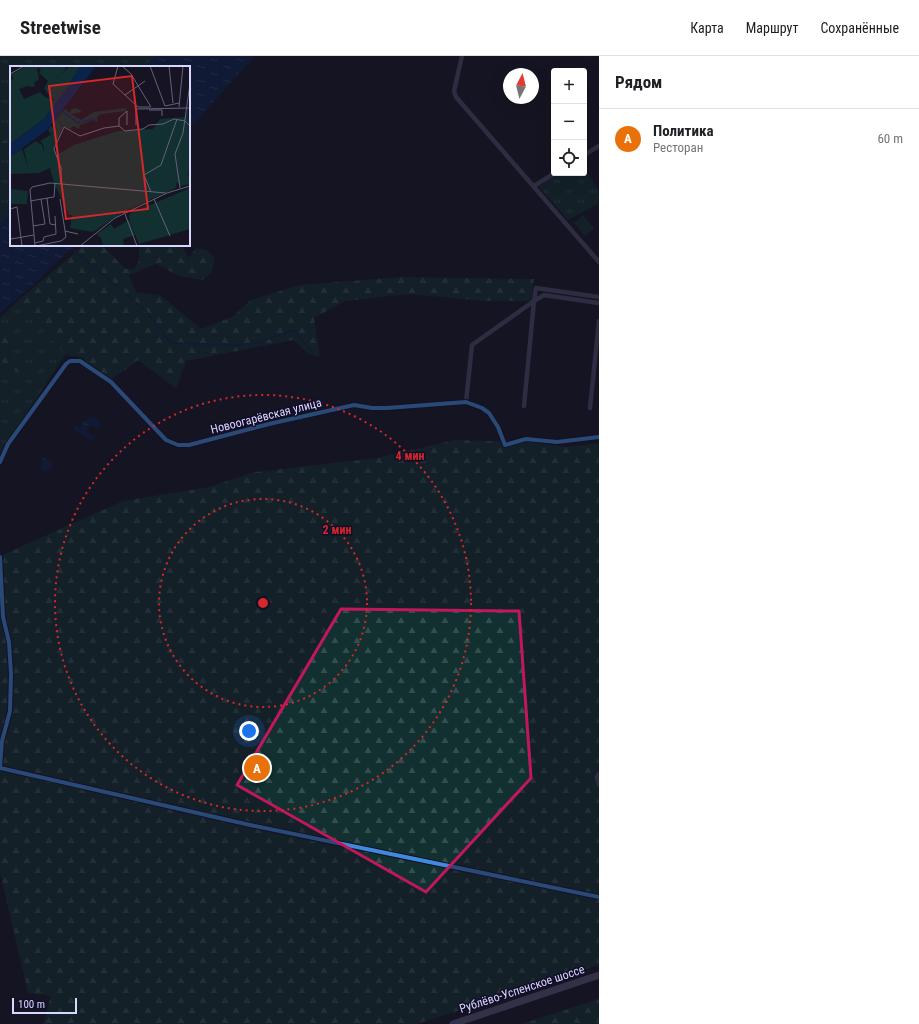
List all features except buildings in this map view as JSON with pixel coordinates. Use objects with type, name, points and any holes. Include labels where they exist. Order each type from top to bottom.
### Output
[{"type":"main road","name":"Рублёво-Успенское шоссе","points":[[453,1024],[599,975]]},
{"type":"street","points":[[462,56],[458,69],[455,94],[599,262]]},
{"type":"street","points":[[587,153],[599,146]]},
{"type":"street","points":[[534,186],[551,175]]},
{"type":"street","points":[[524,406],[536,288],[599,297]]},
{"type":"street","points":[[466,402],[472,345],[544,295],[599,303]]},
{"type":"street","points":[[590,408],[599,321]]},
{"type":"street","name":"Новоогарёвская улица","points":[[0,462],[8,444],[66,364],[70,361],[80,361],[111,382],[166,440],[178,445],[188,445],[269,424],[354,405],[380,408],[466,402],[482,408],[489,413],[498,427],[505,445],[526,439],[557,442],[599,437]]},
{"type":"street","points":[[0,557],[3,617],[9,642],[10,667],[10,712],[2,741],[0,768],[250,825],[599,897]]},
{"type":"street","points":[[599,774],[596,777],[599,785]]},
{"type":"highlighted area","points":[[341,609],[519,611],[531,778],[426,892],[237,785]]},
{"type":"green space","points":[[0,56],[155,56],[147,66],[10,66],[10,142],[0,140]]},
{"type":"green space","points":[[0,140],[10,142],[10,151],[0,148]]},
{"type":"green space","points":[[0,148],[10,151],[10,214],[0,223]]},
{"type":"green space","points":[[587,173],[599,191],[599,203],[568,220],[539,187],[555,176],[587,176]]},
{"type":"green space","points":[[583,215],[594,228],[585,236],[574,223]]},
{"type":"green space","points":[[83,246],[103,246],[126,269],[134,269],[139,261],[139,246],[182,246],[189,258],[196,248],[207,250],[215,258],[211,273],[202,280],[180,276],[156,264],[129,275],[136,292],[160,295],[201,329],[232,317],[251,300],[300,285],[401,277],[534,279],[531,301],[486,301],[408,294],[345,301],[314,318],[320,357],[309,354],[293,340],[186,361],[176,388],[138,360],[111,380],[81,357],[65,355],[20,299]]},
{"type":"green space","points":[[20,299],[65,355],[0,454],[0,361],[17,372],[24,372],[9,358],[14,347],[13,334],[0,331],[0,318]]},
{"type":"green space","points":[[0,331],[13,334],[27,341],[14,347],[9,358],[25,373],[17,372],[0,361]]},
{"type":"green space","points":[[455,440],[529,442],[566,447],[599,443],[599,965],[417,1024],[43,1024],[51,996],[28,993],[0,872],[0,556],[123,501],[209,487],[255,472],[377,458]]},
{"type":"green space","points":[[599,999],[599,1024],[521,1024]]},
{"type":"water","points":[[155,56],[255,56],[190,128],[190,66],[147,66]]},
{"type":"water","points":[[10,214],[10,246],[74,246],[23,294],[0,313],[0,223]]},
{"type":"water","points":[[92,417],[96,418],[102,426],[97,430],[94,425],[89,426],[87,430],[89,434],[97,436],[91,441],[74,429],[75,426],[81,427],[83,422]]},
{"type":"water","points":[[42,458],[53,464],[49,470],[44,471],[40,468]]},
{"type":"waterway","points":[[69,246],[146,311],[169,341],[175,343],[237,345],[256,343],[295,330],[312,353]]},
{"type":"cycle path","points":[[0,462],[8,444],[66,364],[70,361],[80,361],[111,382],[166,440],[178,445],[189,445],[269,424],[354,405],[372,408],[387,408],[466,402],[482,408],[489,413],[498,427],[505,445],[526,439],[557,442],[599,437]]},
{"type":"cycle path","points":[[0,557],[3,617],[9,642],[11,674],[10,711],[2,741],[0,768],[250,825],[599,897]]},
{"type":"place","name":"Политика","points":[[257,768]]}]
